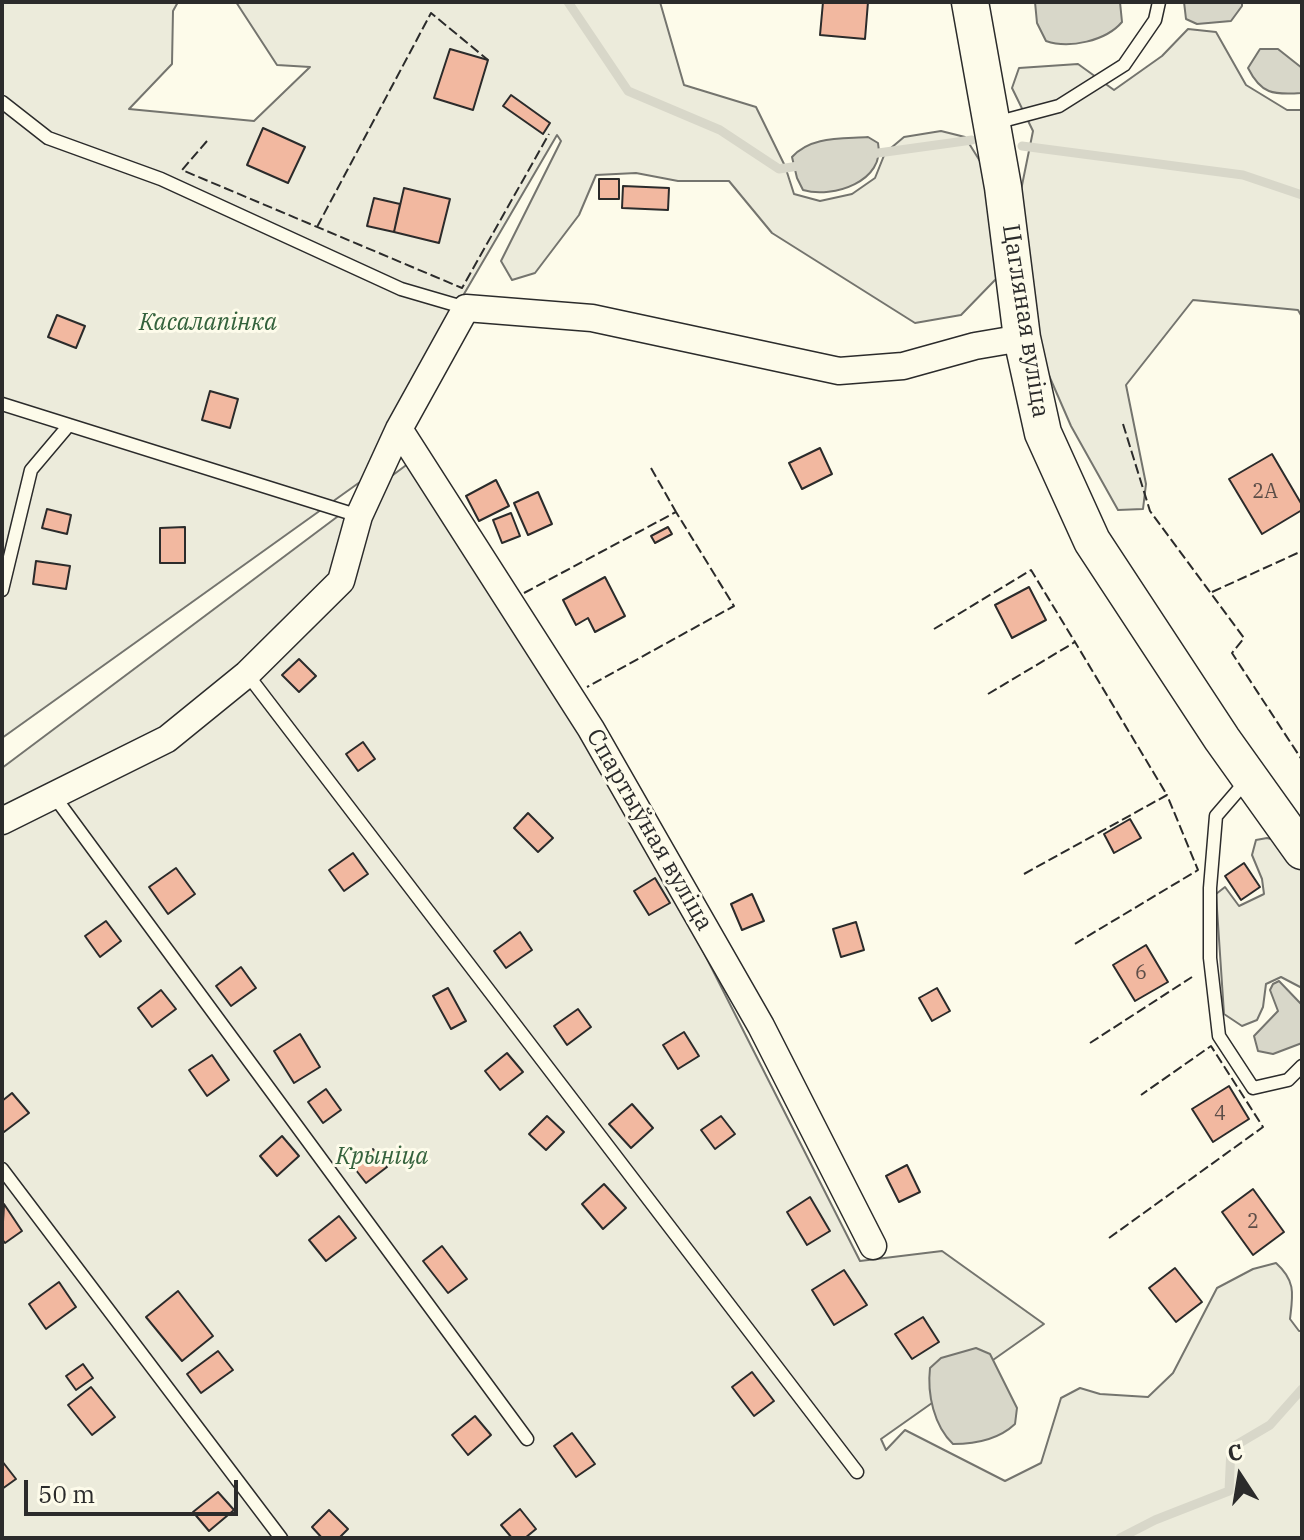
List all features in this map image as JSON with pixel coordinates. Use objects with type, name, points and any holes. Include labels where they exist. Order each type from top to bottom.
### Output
[{"type":"street","name":"Цагляная вуліца","points":[[970,2],[1003,187],[1022,338],[1043,433],[1092,541],[1222,739],[1302,851]]},
{"type":"street","points":[[2,821],[167,739],[247,674],[341,581],[359,516],[399,429],[466,308],[592,318],[839,371],[903,366],[975,346],[1022,338]]},
{"type":"street","name":"Спартыўная вуліца","points":[[399,429],[591,729],[761,1026],[873,1246]]},
{"type":"lane","points":[[992,124],[1059,106],[1124,65],[1155,20],[1159,2]]},
{"type":"lane","points":[[2,102],[48,138],[161,179],[401,289],[466,308]]},
{"type":"lane","points":[[2,404],[359,516]]},
{"type":"lane","points":[[2,590],[31,470],[69,425]]},
{"type":"lane","points":[[247,674],[857,1472]]},
{"type":"lane","points":[[1249,778],[1216,816],[1210,888],[1210,944],[1219,1036],[1253,1088],[1288,1080],[1302,1066]]},
{"type":"lane","points":[[54,796],[527,1439]]},
{"type":"lane","points":[[2,1169],[281,1538]]},
{"type":"green space","name":"Касалапінка","points":[[2,2],[178,2],[173,11],[172,64],[129,109],[254,121],[310,67],[277,65],[236,2],[660,2],[684,85],[756,107],[785,166],[794,194],[820,201],[852,194],[875,178],[885,153],[904,137],[941,131],[965,137],[988,174],[996,279],[961,315],[915,323],[772,233],[729,181],[678,181],[636,173],[596,175],[579,215],[535,273],[512,280],[501,261],[561,141],[557,135],[385,429],[367,477],[2,738]]},
{"type":"green space","points":[[1188,29],[1216,32],[1246,85],[1287,110],[1302,110],[1302,317],[1298,310],[1193,300],[1126,385],[1146,484],[1143,509],[1118,510],[1071,426],[1044,364],[1018,205],[1033,131],[1012,88],[1019,68],[1078,64],[1114,90],[1162,56]]},
{"type":"green space","name":"Крыніца","points":[[413,460],[664,874],[860,1261],[942,1251],[1044,1324],[881,1439],[886,1450],[905,1430],[1005,1481],[1041,1463],[1061,1398],[1080,1388],[1100,1394],[1148,1397],[1173,1373],[1217,1288],[1253,1269],[1276,1263],[1292,1288],[1290,1319],[1302,1331],[1302,1538],[2,1538],[2,768]]},
{"type":"green space","points":[[1267,838],[1283,842],[1302,869],[1302,988],[1281,977],[1266,984],[1263,1007],[1257,1020],[1242,1026],[1224,1014],[1216,894],[1225,887],[1239,906],[1264,894],[1262,879],[1252,855],[1256,840]]},
{"type":"shaded area","points":[[1035,2],[1120,2],[1122,22],[1107,34],[1087,42],[1065,44],[1046,41],[1037,23]]},
{"type":"shaded area","points":[[1184,2],[1242,2],[1242,6],[1231,21],[1197,24],[1186,19]]},
{"type":"shaded area","points":[[1260,49],[1278,49],[1302,68],[1301,93],[1275,93],[1258,83],[1248,68]]},
{"type":"shaded area","points":[[868,137],[878,143],[878,156],[874,168],[866,177],[855,184],[828,192],[803,190],[792,157],[800,150],[827,140]]},
{"type":"shaded area","points":[[1279,981],[1302,1005],[1302,1043],[1273,1054],[1258,1051],[1254,1036],[1278,1011],[1270,990]]},
{"type":"shaded area","points":[[976,1348],[990,1354],[1017,1408],[1015,1424],[986,1440],[953,1444],[946,1437],[933,1409],[930,1368],[941,1358]]},
{"type":"building","points":[[823,2],[868,2],[865,39],[820,35]]},
{"type":"building","points":[[450,49],[488,60],[473,110],[434,98]]},
{"type":"building","points":[[511,95],[550,123],[543,134],[503,106]]},
{"type":"building","points":[[263,128],[305,147],[288,183],[247,165]]},
{"type":"building","points":[[599,179],[619,179],[619,199],[599,199]]},
{"type":"building","points":[[623,186],[669,188],[668,210],[622,208]]},
{"type":"building","points":[[404,188],[450,199],[439,243],[394,232]]},
{"type":"building","points":[[374,198],[400,204],[394,232],[367,226]]},
{"type":"building","points":[[57,315],[85,326],[76,348],[48,337]]},
{"type":"building","points":[[210,391],[238,399],[230,428],[202,420]]},
{"type":"building","points":[[820,448],[832,474],[802,489],[789,463]]},
{"type":"building","points":[[1272,454],[1302,510],[1262,534],[1229,479]]},
{"type":"building","points":[[496,480],[509,506],[479,521],[466,496]]},
{"type":"building","points":[[538,492],[552,524],[528,535],[514,503]]},
{"type":"building","points":[[47,509],[71,515],[67,534],[42,528]]},
{"type":"building","points":[[511,513],[520,536],[502,543],[493,520]]},
{"type":"building","points":[[185,527],[185,563],[160,563],[160,528]]},
{"type":"building","points":[[668,527],[672,534],[655,543],[651,536]]},
{"type":"building","points":[[36,561],[70,566],[66,589],[33,584]]},
{"type":"building","points":[[605,577],[625,616],[595,632],[588,618],[576,625],[563,600]]},
{"type":"building","points":[[1029,587],[1046,620],[1012,638],[995,605]]},
{"type":"building","points":[[299,659],[316,676],[299,692],[282,675]]},
{"type":"building","points":[[363,742],[375,759],[358,771],[346,754]]},
{"type":"building","points":[[528,813],[553,838],[538,852],[514,828]]},
{"type":"building","points":[[1130,819],[1141,838],[1114,853],[1104,834]]},
{"type":"building","points":[[353,853],[368,874],[344,891],[329,870]]},
{"type":"building","points":[[1244,863],[1260,887],[1241,900],[1225,876]]},
{"type":"building","points":[[176,868],[195,894],[168,914],[149,887]]},
{"type":"building","points":[[655,878],[670,903],[649,915],[634,891]]},
{"type":"building","points":[[752,894],[764,921],[742,930],[731,904]]},
{"type":"building","points":[[106,921],[121,941],[100,957],[85,936]]},
{"type":"building","points":[[856,922],[864,950],[841,957],[833,929]]},
{"type":"building","points":[[520,932],[532,950],[506,968],[494,951]]},
{"type":"building","points":[[1146,945],[1168,982],[1135,1001],[1113,965]]},
{"type":"building","points":[[241,967],[256,988],[231,1006],[216,986]]},
{"type":"building","points":[[448,988],[466,1021],[451,1029],[433,996]]},
{"type":"building","points":[[937,988],[950,1011],[932,1021],[919,998]]},
{"type":"building","points":[[161,990],[176,1009],[152,1027],[138,1008]]},
{"type":"building","points":[[578,1009],[591,1027],[567,1045],[554,1026]]},
{"type":"building","points":[[684,1032],[699,1056],[678,1069],[663,1045]]},
{"type":"building","points":[[300,1034],[320,1067],[294,1083],[274,1051]]},
{"type":"building","points":[[507,1053],[523,1072],[500,1090],[485,1071]]},
{"type":"building","points":[[212,1055],[229,1080],[207,1096],[189,1070]]},
{"type":"building","points":[[1229,1086],[1249,1119],[1213,1142],[1192,1109]]},
{"type":"building","points":[[326,1089],[341,1110],[323,1123],[308,1102]]},
{"type":"building","points":[[12,1093],[29,1113],[4,1132],[2,1101]]},
{"type":"building","points":[[632,1104],[653,1128],[631,1148],[609,1124]]},
{"type":"building","points":[[547,1116],[564,1132],[546,1150],[529,1134]]},
{"type":"building","points":[[721,1116],[735,1134],[715,1149],[701,1130]]},
{"type":"building","points":[[282,1136],[299,1156],[277,1176],[260,1156]]},
{"type":"building","points":[[373,1149],[387,1167],[366,1183],[352,1165]]},
{"type":"building","points":[[907,1165],[920,1192],[899,1202],[886,1176]]},
{"type":"building","points":[[604,1184],[626,1208],[603,1229],[582,1204]]},
{"type":"building","points":[[1253,1189],[1284,1232],[1253,1255],[1222,1212]]},
{"type":"building","points":[[810,1197],[830,1231],[807,1245],[787,1212]]},
{"type":"building","points":[[4,1204],[22,1231],[5,1243],[2,1239]]},
{"type":"building","points":[[339,1216],[356,1238],[326,1261],[309,1240]]},
{"type":"building","points":[[442,1246],[467,1279],[448,1293],[423,1261]]},
{"type":"building","points":[[1175,1268],[1202,1302],[1176,1322],[1149,1288]]},
{"type":"building","points":[[844,1270],[867,1305],[834,1325],[812,1290]]},
{"type":"building","points":[[59,1282],[76,1307],[46,1329],[29,1304]]},
{"type":"building","points":[[178,1291],[213,1336],[182,1361],[146,1317]]},
{"type":"building","points":[[923,1317],[939,1342],[912,1359],[895,1334]]},
{"type":"building","points":[[218,1351],[233,1370],[201,1393],[187,1374]]},
{"type":"building","points":[[83,1364],[93,1378],[76,1390],[66,1376]]},
{"type":"building","points":[[752,1372],[774,1401],[754,1416],[732,1387]]},
{"type":"building","points":[[91,1387],[115,1417],[92,1435],[68,1405]]},
{"type":"building","points":[[475,1416],[491,1435],[468,1455],[452,1435]]},
{"type":"building","points":[[572,1433],[595,1464],[576,1477],[554,1446]]},
{"type":"building","points":[[2,1461],[16,1479],[2,1489]]},
{"type":"building","points":[[218,1492],[234,1510],[209,1531],[193,1512]]},
{"type":"building","points":[[520,1509],[536,1529],[525,1538],[512,1538],[501,1525]]},
{"type":"building","points":[[329,1510],[348,1529],[339,1538],[322,1538],[312,1527]]},
{"type":"waterway","points":[[568,2],[628,91],[720,130],[779,169],[805,165]]},
{"type":"waterway","points":[[871,154],[972,140]]},
{"type":"waterway","points":[[1022,146],[1243,175],[1302,195]]},
{"type":"waterway","points":[[1120,1538],[1155,1520],[1229,1491],[1231,1448],[1270,1425],[1302,1389]]},
{"type":"fence","points":[[317,227],[431,13],[488,60]]},
{"type":"fence","points":[[207,141],[182,170],[462,288],[549,134]]},
{"type":"fence","points":[[1123,424],[1150,511],[1244,638],[1232,653],[1302,760]]},
{"type":"fence","points":[[651,468],[676,512]]},
{"type":"fence","points":[[524,593],[676,512],[734,606],[587,687]]},
{"type":"fence","points":[[1212,592],[1302,551]]},
{"type":"fence","points":[[934,629],[1031,570],[1075,642]]},
{"type":"fence","points":[[988,694],[1075,642],[1167,795]]},
{"type":"fence","points":[[1024,874],[1167,795],[1198,870],[1073,945]]},
{"type":"fence","points":[[1090,1043],[1192,977]]},
{"type":"fence","points":[[1109,1238],[1263,1127],[1211,1046],[1141,1095]]}]
